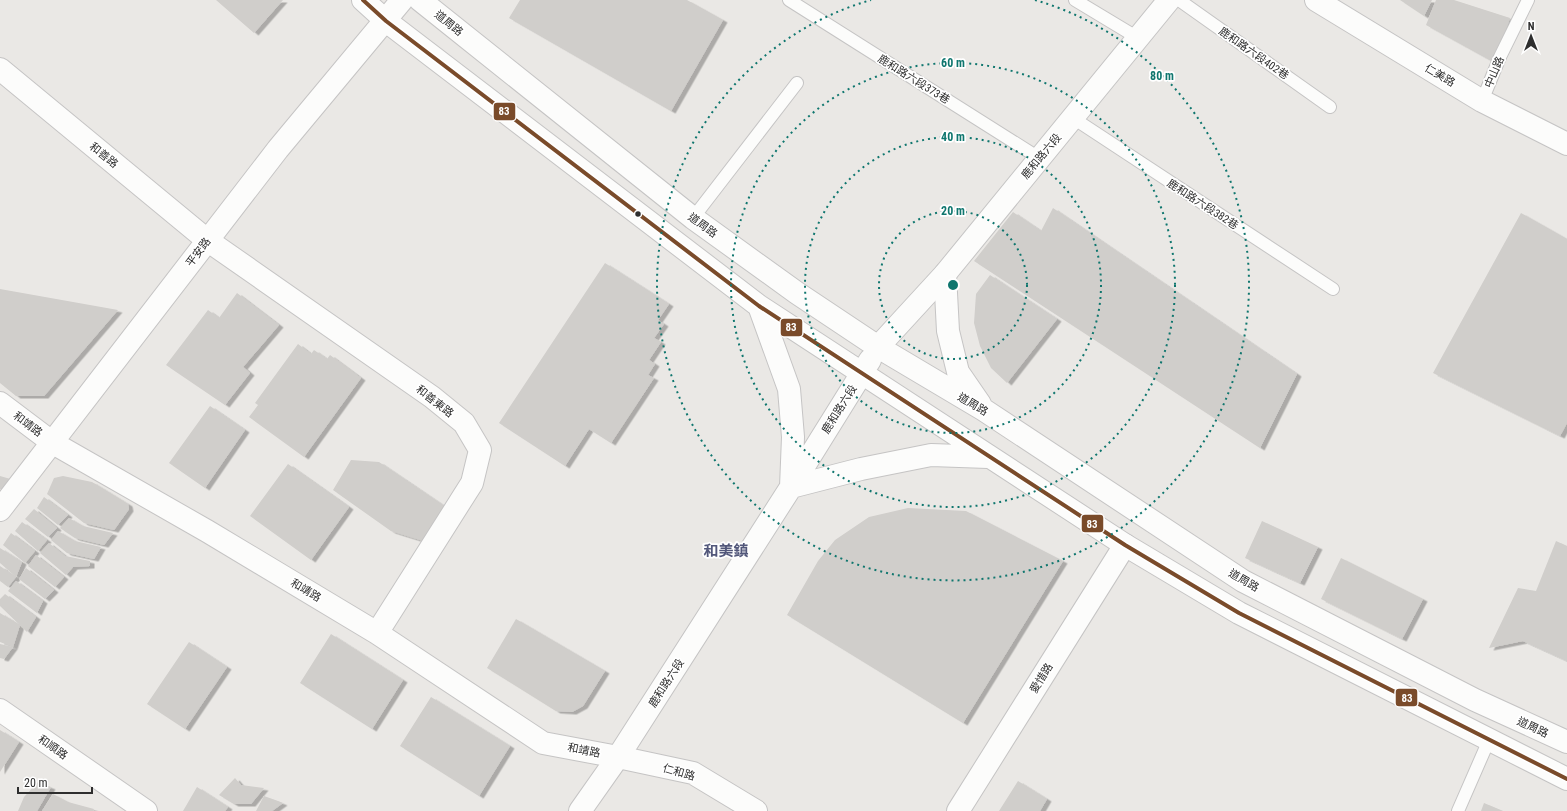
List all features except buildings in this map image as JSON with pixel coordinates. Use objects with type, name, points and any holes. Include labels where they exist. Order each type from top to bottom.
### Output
[{"type":"main road","points":[[363,0],[386,21],[759,306],[988,457],[1125,545],[1239,613],[1567,779]]},
{"type":"main road","name":"平安路","points":[[0,510],[54,443],[207,240],[278,149],[402,0]]},
{"type":"main road","name":"道周路","points":[[420,0],[693,218],[797,293],[878,347],[984,410],[1243,581],[1475,700],[1567,742]]},
{"type":"main road","name":"鹿和路六段","points":[[580,811],[618,757],[791,487],[878,347],[945,274],[1169,0]]},
{"type":"main road","name":"仁美路","points":[[1316,0],[1482,101],[1567,144]]},
{"type":"main road","name":"和善路","points":[[0,69],[207,240]]},
{"type":"main road","name":"和善東路","points":[[207,240],[432,397],[464,424],[480,450],[472,483],[377,633]]},
{"type":"main road","points":[[945,274],[948,331],[958,372],[984,410]]},
{"type":"main road","points":[[759,306],[789,389],[793,437],[791,487],[861,469],[931,455],[988,457]]},
{"type":"main road","name":"和靖路","points":[[0,403],[54,443],[200,527],[377,633],[544,743],[618,757]]},
{"type":"main road","name":"愛惜路","points":[[958,811],[1125,545]]},
{"type":"main road","name":"和順路","points":[[0,710],[146,811]]},
{"type":"main road","name":"仁和路","points":[[618,757],[693,774],[756,811]]},
{"type":"lane","name":"鹿和路六段373巷","points":[[789,0],[1039,158]]},
{"type":"lane","points":[[1075,0],[1138,38]]},
{"type":"lane","name":"鹿和路六段402巷","points":[[1179,0],[1330,107]]},
{"type":"lane","name":"中山路","points":[[1482,101],[1500,57],[1528,0]]},
{"type":"lane","points":[[693,218],[797,83]]},
{"type":"lane","name":"鹿和路六段382巷","points":[[1073,118],[1333,289]]},
{"type":"lane","points":[[1458,811],[1488,740]]},
{"type":"transit line","name":"83","points":[[363,0],[386,21],[759,306],[1125,545],[1239,613],[1567,779]]},
{"type":"district","name":"和美鎮","points":[[726,551]]}]
